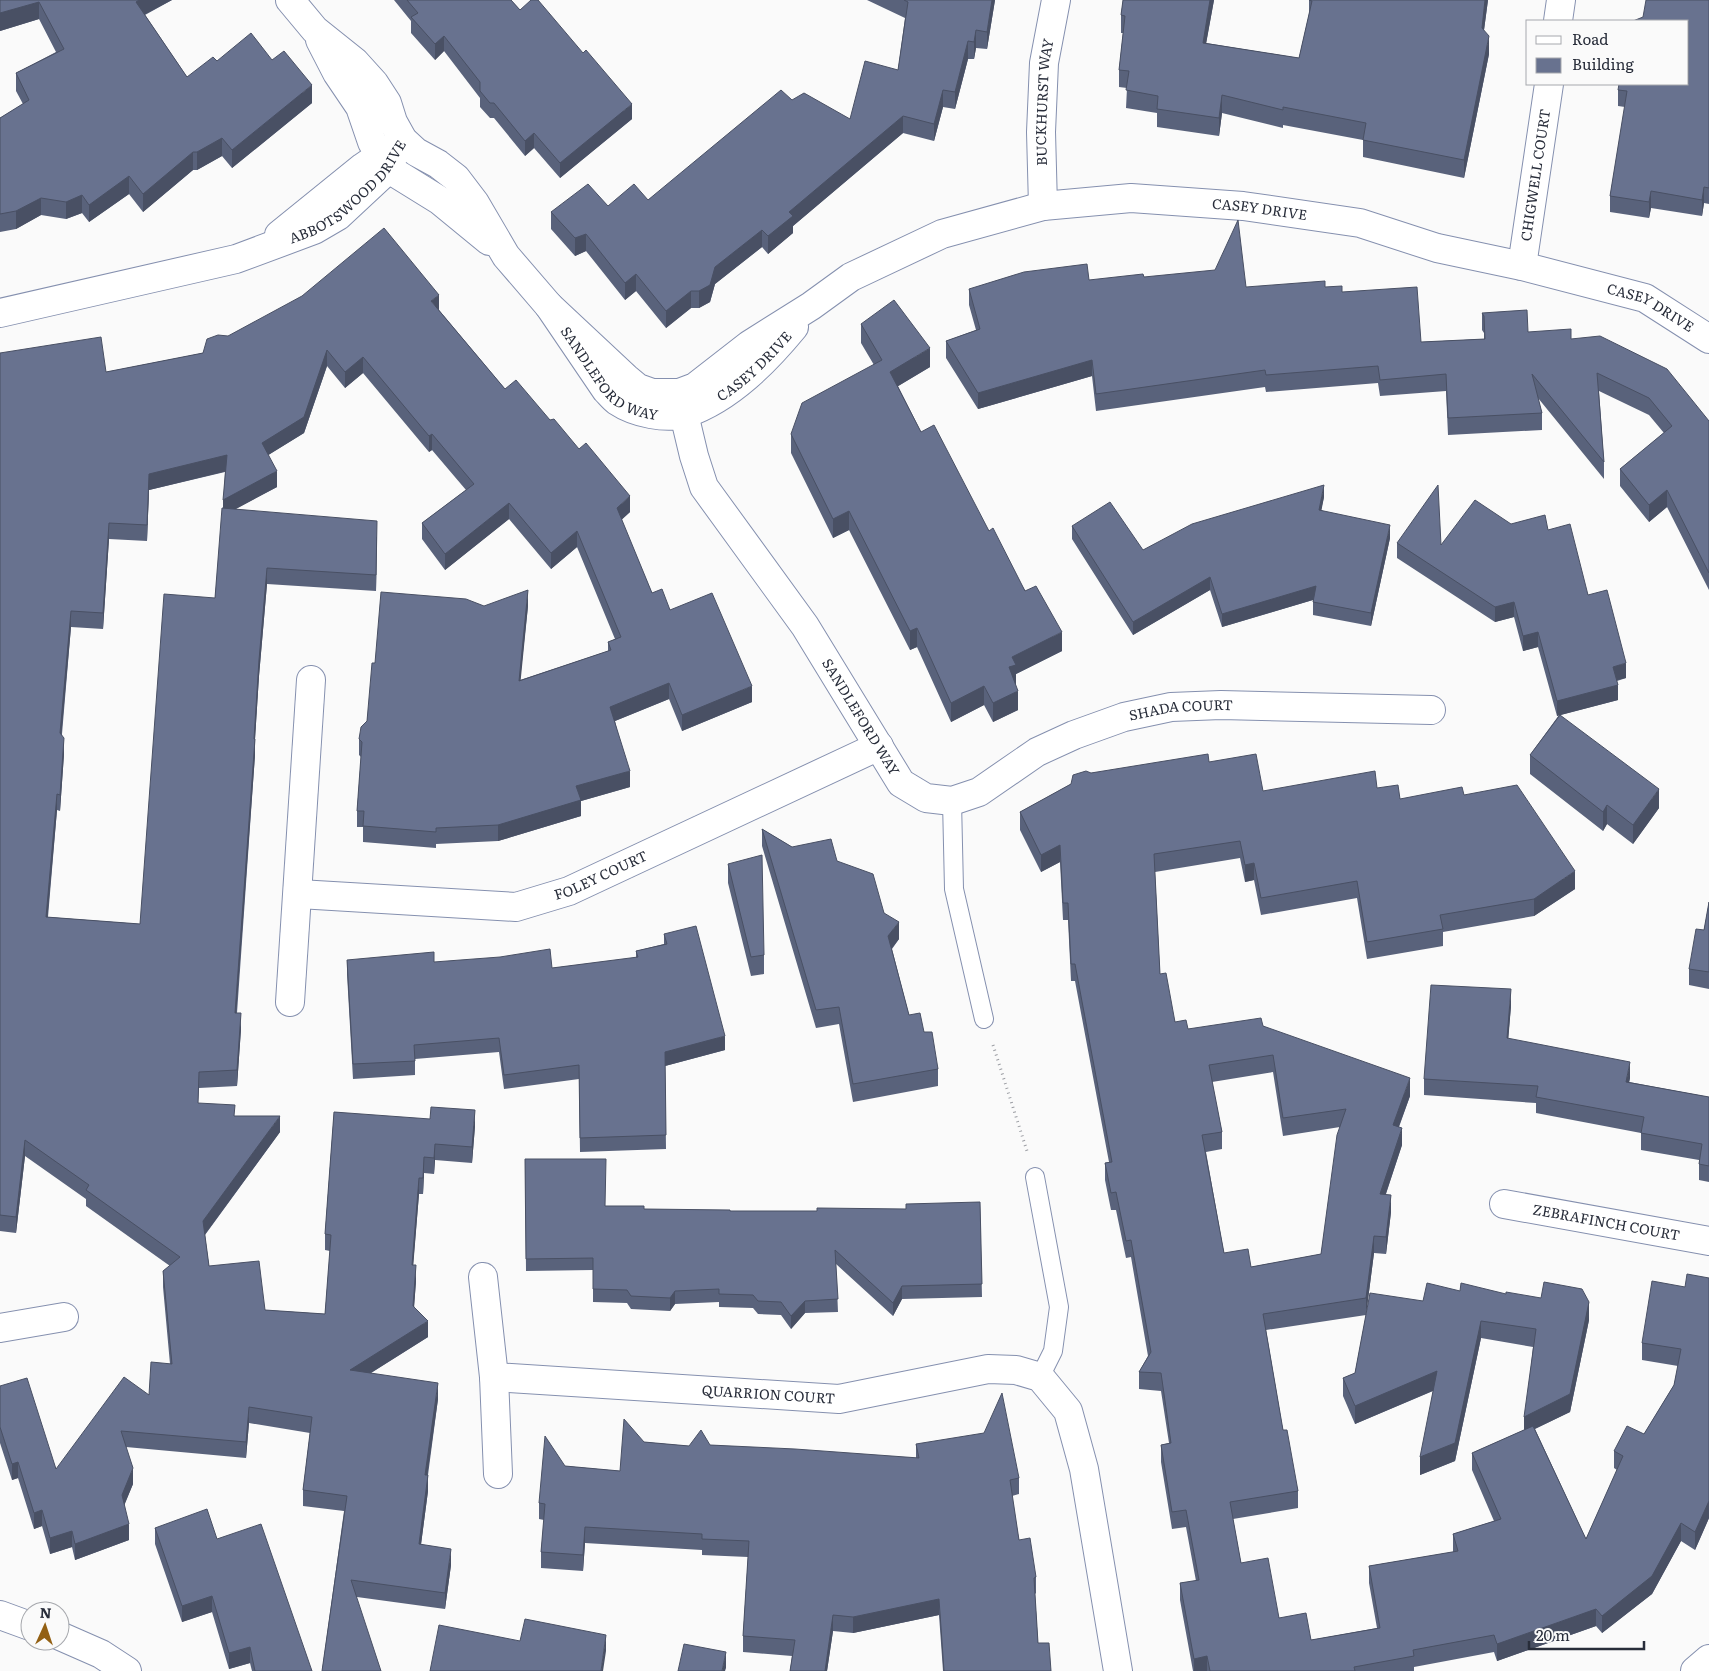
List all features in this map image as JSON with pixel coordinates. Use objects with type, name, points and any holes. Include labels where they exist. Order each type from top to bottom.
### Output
[{"type":"street","name":"SANDLEFORD WAY","points":[[290,0],[315,30],[355,62],[374,83],[387,103],[393,122],[403,140],[416,152],[438,164],[456,178],[475,203],[506,256]]},
{"type":"street","name":"BUCKHURST WAY","points":[[1043,206],[1041,132],[1044,62],[1056,0]]},
{"type":"street","points":[[1558,20],[1561,0]]},
{"type":"street","name":"SANDLEFORD WAY","points":[[315,30],[337,72],[360,108],[372,142],[384,161],[397,174],[440,200],[506,256],[549,306],[638,388],[682,403],[694,456],[704,487],[804,626],[901,783],[926,798],[952,801]]},
{"type":"street","name":"CHIGWELL COURT","points":[[1522,266],[1549,85]]},
{"type":"street","name":"ABBOTSWOOD DRIVE","points":[[0,313],[236,259],[260,250],[362,167],[384,161],[403,140]]},
{"type":"street","name":"CASEY DRIVE","points":[[682,403],[696,387],[749,345],[811,306],[851,277],[942,234],[1043,206],[1131,198],[1243,206],[1360,223],[1437,248],[1522,266],[1645,298],[1709,339]]},
{"type":"street","points":[[290,1002],[299,894],[311,680]]},
{"type":"street","name":"SHADA COURT","points":[[952,801],[980,792],[1037,752],[1074,735],[1124,717],[1171,707],[1221,705],[1431,710]]},
{"type":"street","name":"FOLEY COURT","points":[[299,894],[516,907],[569,891],[879,746]]},
{"type":"street","name":"ZEBRAFINCH COURT","points":[[1504,1204],[1709,1241]]},
{"type":"street","points":[[483,1278],[494,1377],[498,1474]]},
{"type":"street","points":[[0,1328],[64,1317]]},
{"type":"street","name":"QUARRION COURT","points":[[494,1377],[839,1399],[988,1370],[1016,1370],[1040,1377]]},
{"type":"street","points":[[1040,1377],[1068,1410],[1084,1469],[1118,1671]]},
{"type":"street","points":[[0,1616],[20,1623]]},
{"type":"street","points":[[70,1640],[101,1654],[127,1671]]},
{"type":"street","points":[[1695,1671],[1709,1659]]},
{"type":"lane","points":[[952,801],[954,889],[984,1019]]},
{"type":"lane","points":[[1036,1177],[1059,1307],[1052,1351],[1040,1377]]},
{"type":"path","points":[[984,1019],[1036,1177]]},
{"type":"building","points":[[0,0],[139,0],[136,2],[187,77],[213,57],[217,61],[251,33],[272,60],[284,51],[312,85],[232,150],[222,138],[197,152],[193,152],[143,194],[129,176],[89,205],[82,195],[66,202],[41,198],[16,211],[0,214],[0,118],[29,100],[16,73],[64,49],[39,2],[0,13]]},
{"type":"building","points":[[407,0],[511,0],[520,10],[531,0],[538,0],[583,53],[586,50],[632,104],[560,163],[534,133],[525,141],[494,103],[490,103],[480,91],[480,82],[444,36],[435,44],[411,17],[418,13]]},
{"type":"building","points":[[904,0],[992,0],[987,32],[976,30],[974,42],[968,41],[955,92],[943,90],[934,124],[903,116],[789,212],[793,216],[768,236],[762,230],[715,267],[710,285],[699,291],[691,291],[666,311],[636,274],[625,283],[586,234],[575,238],[551,212],[588,184],[608,206],[634,184],[648,200],[781,90],[792,100],[804,93],[850,119],[865,61],[898,70],[908,2]]},
{"type":"building","points":[[1123,0],[1210,0],[1203,43],[1299,58],[1312,1],[1309,0],[1485,0],[1482,28],[1489,36],[1464,160],[1363,140],[1366,123],[1283,107],[1283,110],[1222,95],[1219,118],[1157,109],[1158,96],[1126,90],[1129,71],[1119,70],[1125,16],[1121,15]]},
{"type":"building","points":[[1646,0],[1709,0],[1709,188],[1704,187],[1702,200],[1651,191],[1649,202],[1610,196],[1627,91],[1618,90],[1619,85],[1689,85],[1689,20],[1636,20],[1643,17]]},
{"type":"building","points":[[1238,220],[1246,287],[1325,281],[1325,287],[1342,286],[1342,292],[1417,287],[1421,342],[1485,339],[1484,316],[1482,313],[1527,310],[1528,332],[1571,329],[1571,339],[1600,336],[1667,369],[1709,421],[1709,573],[1667,490],[1649,505],[1620,469],[1672,426],[1649,398],[1597,373],[1604,462],[1532,374],[1542,413],[1448,418],[1446,374],[1380,380],[1378,366],[1266,375],[1265,370],[1096,394],[1092,360],[978,393],[946,341],[980,329],[969,289],[1024,272],[1087,264],[1089,280],[1143,274],[1144,277],[1215,270]]},
{"type":"building","points":[[384,228],[439,295],[431,301],[505,389],[516,380],[550,420],[554,419],[579,449],[586,443],[630,496],[617,508],[652,593],[662,589],[670,610],[712,593],[752,686],[682,715],[669,683],[610,707],[630,771],[576,786],[581,800],[498,825],[436,828],[436,832],[363,826],[364,811],[357,811],[362,742],[359,739],[361,727],[367,721],[372,663],[375,663],[381,592],[466,599],[484,606],[528,590],[519,681],[611,650],[608,642],[621,637],[577,531],[551,553],[509,503],[445,554],[422,523],[474,484],[432,434],[429,436],[363,357],[345,372],[327,350],[304,417],[262,443],[277,471],[223,500],[227,455],[149,474],[147,525],[109,523],[103,613],[71,611],[60,733],[64,738],[60,795],[57,794],[46,917],[140,924],[164,594],[215,598],[222,508],[377,521],[376,575],[267,568],[235,1013],[241,1013],[237,1070],[199,1072],[198,1103],[235,1105],[234,1116],[280,1116],[203,1221],[209,1266],[259,1261],[265,1310],[325,1314],[331,1235],[325,1234],[334,1112],[430,1119],[431,1107],[475,1110],[472,1147],[435,1144],[434,1158],[424,1157],[423,1178],[419,1178],[412,1265],[416,1265],[413,1306],[428,1321],[350,1370],[438,1383],[425,1475],[428,1475],[419,1544],[451,1549],[445,1593],[351,1580],[381,1671],[322,1671],[347,1496],[303,1490],[312,1417],[249,1407],[246,1442],[121,1431],[133,1468],[122,1495],[129,1524],[75,1544],[72,1531],[50,1538],[42,1510],[34,1513],[18,1462],[12,1464],[0,1427],[0,1386],[27,1378],[56,1469],[124,1377],[149,1395],[151,1362],[172,1364],[163,1271],[180,1257],[86,1190],[89,1185],[25,1140],[16,1217],[0,1215],[0,353],[101,337],[106,372],[203,353],[207,339],[218,335],[228,336],[302,296]]},
{"type":"building","points":[[894,300],[930,348],[890,372],[921,432],[934,425],[989,531],[993,528],[1025,591],[1036,586],[1062,632],[1012,657],[1016,665],[1009,667],[1018,691],[993,703],[984,686],[951,703],[917,628],[910,631],[849,511],[833,519],[791,434],[802,403],[882,360],[861,324]]},
{"type":"building","points":[[1324,485],[1319,510],[1390,525],[1371,613],[1313,602],[1316,586],[1222,614],[1210,577],[1133,622],[1072,526],[1110,502],[1143,550],[1192,524]]},
{"type":"building","points":[[1438,485],[1441,545],[1475,500],[1511,524],[1545,515],[1548,530],[1570,524],[1588,595],[1607,590],[1626,663],[1613,667],[1618,685],[1557,701],[1538,632],[1523,636],[1514,602],[1495,607],[1397,543]]},
{"type":"building","points":[[1560,715],[1659,789],[1633,825],[1607,805],[1603,812],[1530,755]]},
{"type":"building","points":[[1208,754],[1209,762],[1256,754],[1263,791],[1375,771],[1377,788],[1398,785],[1400,799],[1462,787],[1464,795],[1517,785],[1575,871],[1534,899],[1440,915],[1443,929],[1367,942],[1357,881],[1261,898],[1254,863],[1245,865],[1240,841],[1154,854],[1160,974],[1166,973],[1175,1022],[1186,1020],[1188,1029],[1261,1018],[1263,1026],[1410,1078],[1393,1125],[1402,1128],[1380,1194],[1391,1195],[1386,1237],[1374,1236],[1366,1298],[1263,1314],[1283,1430],[1287,1430],[1298,1491],[1230,1502],[1241,1563],[1268,1558],[1279,1618],[1306,1613],[1311,1640],[1380,1628],[1369,1566],[1458,1551],[1453,1534],[1501,1519],[1472,1453],[1533,1426],[1586,1539],[1623,1456],[1614,1451],[1627,1426],[1644,1434],[1674,1385],[1681,1349],[1642,1343],[1652,1281],[1685,1287],[1687,1274],[1709,1278],[1709,1501],[1695,1532],[1681,1523],[1652,1576],[1602,1616],[1596,1609],[1497,1644],[1494,1635],[1413,1650],[1414,1656],[1354,1667],[1355,1671],[1210,1671],[1207,1656],[1194,1659],[1180,1583],[1199,1580],[1186,1510],[1172,1512],[1161,1445],[1171,1443],[1161,1373],[1139,1372],[1151,1352],[1131,1240],[1126,1241],[1116,1192],[1111,1193],[1105,1163],[1112,1162],[1075,964],[1071,964],[1068,903],[1063,903],[1060,845],[1041,855],[1020,812],[1071,784],[1073,775],[1086,771],[1091,773]],"holes":[[[1273,1055],[1283,1118],[1346,1109],[1337,1135],[1321,1254],[1251,1267],[1248,1249],[1224,1253],[1202,1135],[1222,1132],[1209,1065]]]},
{"type":"building","points":[[762,829],[792,847],[831,839],[837,861],[873,874],[884,913],[899,922],[888,936],[909,1015],[920,1013],[924,1032],[932,1032],[938,1069],[853,1084],[839,1007],[816,1010]]},
{"type":"building","points":[[762,855],[764,955],[751,957],[728,864]]},
{"type":"building","points":[[1709,902],[1709,972],[1689,969],[1696,929],[1704,930]]},
{"type":"building","points":[[696,926],[725,1036],[665,1052],[666,1135],[580,1138],[579,1065],[504,1075],[499,1038],[414,1045],[415,1061],[353,1064],[347,960],[434,952],[434,962],[500,957],[550,949],[552,968],[638,957],[636,951],[667,944],[664,934]]},
{"type":"building","points":[[1431,985],[1511,989],[1507,1038],[1630,1062],[1626,1082],[1709,1097],[1709,1166],[1699,1164],[1702,1144],[1641,1133],[1644,1117],[1536,1097],[1538,1086],[1424,1079]]},
{"type":"building","points":[[525,1159],[606,1159],[605,1206],[644,1206],[644,1209],[817,1211],[817,1208],[906,1209],[906,1204],[980,1202],[982,1284],[902,1286],[893,1303],[835,1250],[838,1299],[805,1301],[791,1316],[781,1302],[758,1301],[753,1295],[719,1294],[719,1289],[675,1291],[670,1298],[631,1296],[627,1290],[593,1289],[593,1258],[526,1259]]},
{"type":"building","points":[[1544,1282],[1582,1289],[1589,1302],[1570,1394],[1524,1417],[1536,1329],[1481,1321],[1455,1443],[1420,1457],[1437,1371],[1355,1406],[1343,1378],[1355,1373],[1370,1293],[1423,1301],[1427,1283],[1460,1291],[1461,1283],[1506,1294],[1506,1292],[1541,1298]]},
{"type":"building","points":[[1002,1393],[1019,1478],[1010,1480],[1019,1540],[1030,1538],[1036,1577],[1034,1578],[1038,1643],[1049,1643],[1051,1671],[944,1671],[939,1599],[853,1617],[833,1615],[825,1671],[790,1671],[795,1640],[743,1636],[749,1541],[702,1539],[702,1534],[585,1527],[583,1555],[541,1552],[545,1504],[539,1503],[545,1436],[565,1466],[620,1471],[624,1419],[644,1442],[689,1446],[701,1430],[710,1445],[919,1458],[916,1444],[984,1433]]},
{"type":"building","points":[[207,1509],[217,1539],[261,1524],[312,1671],[255,1671],[250,1647],[229,1653],[212,1596],[182,1606],[155,1528]]},
{"type":"building","points":[[525,1619],[606,1635],[601,1671],[430,1671],[439,1625],[520,1641]]},
{"type":"building","points":[[684,1644],[726,1652],[722,1671],[678,1671]]}]
